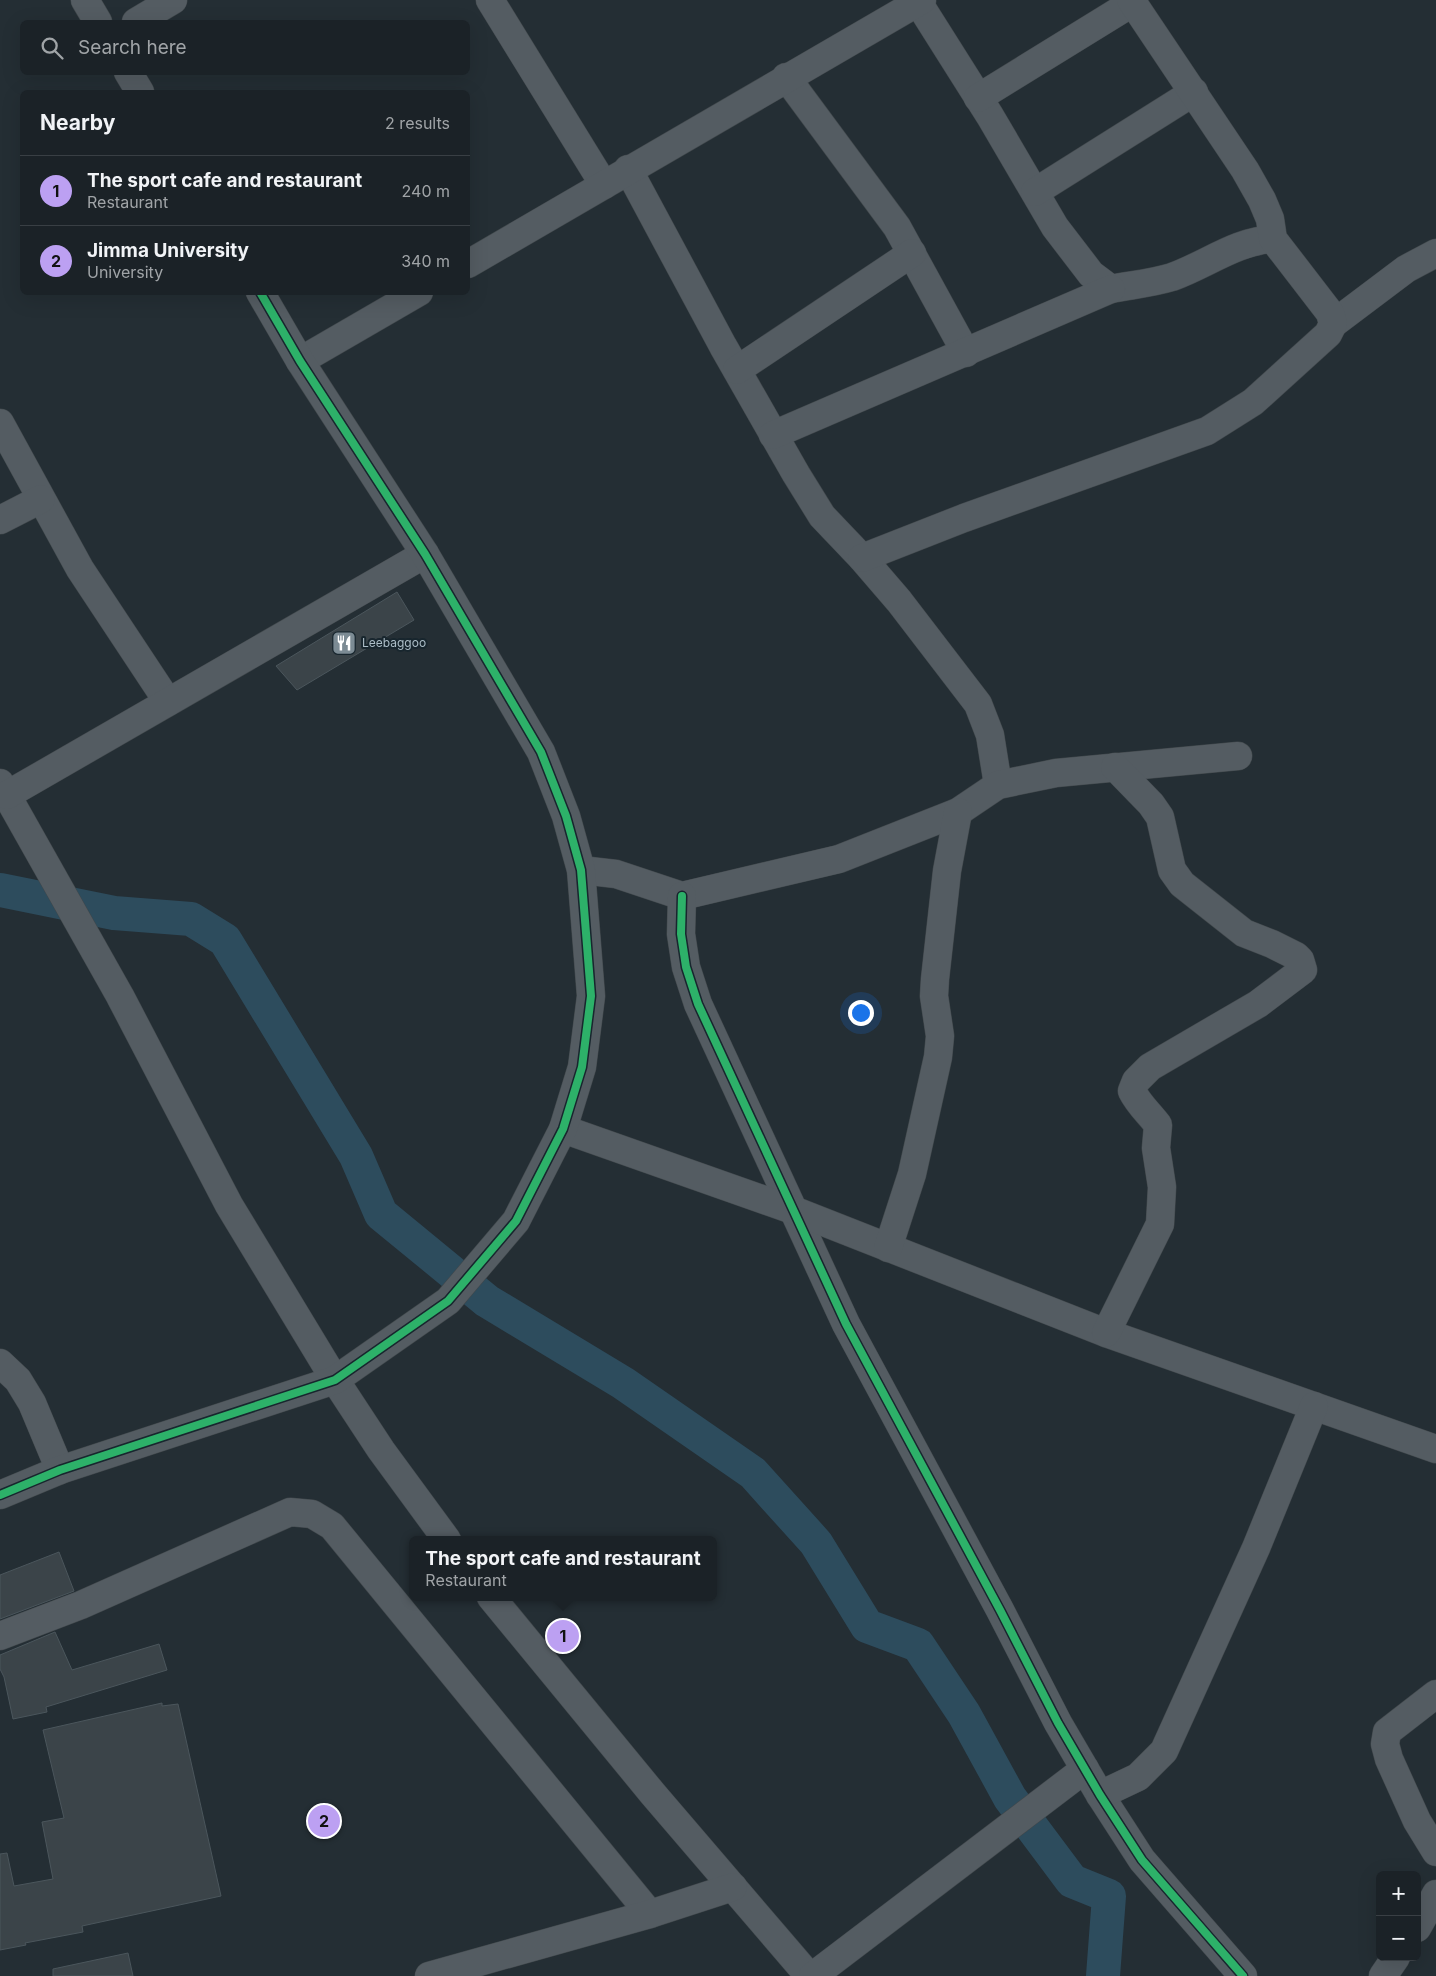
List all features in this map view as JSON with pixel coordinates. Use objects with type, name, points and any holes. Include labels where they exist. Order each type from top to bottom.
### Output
[{"type":"street","points":[[85,0],[97,20]]},
{"type":"street","points":[[139,20],[173,0]]},
{"type":"street","points":[[490,0],[604,185]]},
{"type":"street","points":[[470,263],[786,78],[888,9],[920,1],[1056,227],[1091,274],[1112,289]]},
{"type":"street","points":[[978,98],[1131,1],[1245,170],[1262,200],[1270,219],[1273,239],[1330,313],[1333,324]]},
{"type":"street","points":[[130,75],[139,90]]},
{"type":"street","points":[[786,78],[898,227],[966,352]]},
{"type":"street","points":[[1035,192],[1194,92]]},
{"type":"street","points":[[628,169],[737,370],[822,516],[899,601],[978,704],[990,736],[998,785]]},
{"type":"street","points":[[774,434],[1112,289],[1172,277],[1244,245],[1260,240],[1273,239]]},
{"type":"street","points":[[737,370],[912,253]]},
{"type":"street","points":[[862,558],[964,518],[1207,431],[1252,402],[1328,334],[1333,324],[1406,269],[1436,253]]},
{"type":"street","points":[[0,1495],[60,1470],[335,1380],[448,1301],[516,1221],[563,1130],[582,1067],[591,996],[581,870],[566,816],[541,752],[425,554],[300,361],[262,295]]},
{"type":"street","points":[[300,361],[414,295]]},
{"type":"street","points":[[0,423],[80,569],[168,702]]},
{"type":"street","points":[[0,520],[41,499]]},
{"type":"street","points":[[425,554],[168,702],[4,789],[120,996],[229,1205],[335,1380],[381,1450],[444,1536]]},
{"type":"street","points":[[581,870],[616,874],[682,896],[839,859],[958,812],[998,785],[1056,773],[1238,756]]},
{"type":"street","points":[[1106,1334],[1160,1224],[1162,1186],[1156,1148],[1158,1125],[1151,1115],[1138,1104],[1132,1091],[1136,1081],[1150,1067],[1258,1004],[1303,970],[1300,960],[1296,956],[1244,933],[1182,884],[1172,870],[1160,817],[1151,804],[1115,767]]},
{"type":"street","points":[[888,1248],[912,1174],[938,1056],[940,1036],[934,996],[935,979],[947,871],[958,812]]},
{"type":"street","points":[[682,896],[681,934],[686,966],[698,1004],[846,1324],[1100,1795],[1142,1860],[1243,1976]]},
{"type":"street","points":[[563,1130],[793,1210],[1106,1334],[1436,1449]]},
{"type":"street","points":[[0,1363],[18,1380],[32,1403],[60,1470]]},
{"type":"street","points":[[1100,1795],[1138,1778],[1164,1751],[1256,1548],[1314,1406]]},
{"type":"street","points":[[0,1636],[81,1605],[290,1512],[312,1514],[332,1526],[650,1914]]},
{"type":"street","points":[[494,1601],[653,1794],[809,1976]]},
{"type":"street","points":[[1436,1694],[1387,1732],[1385,1744],[1389,1759],[1417,1822],[1436,1852]]},
{"type":"street","points":[[813,1976],[1085,1769]]},
{"type":"street","points":[[429,1976],[650,1914],[733,1887]]},
{"type":"street","points":[[1421,1921],[1436,1894]]},
{"type":"street","points":[[1383,1976],[1393,1961]]},
{"type":"building","name":"Leebaggoo","points":[[397,592],[414,620],[297,690],[276,666]]},
{"type":"building","points":[[59,1552],[74,1591],[0,1619],[0,1575]]},
{"type":"building","points":[[55,1632],[72,1670],[159,1644],[167,1670],[46,1707],[47,1712],[13,1719],[4,1677],[0,1669],[0,1655]]},
{"type":"building","points":[[162,1703],[162,1706],[178,1704],[221,1896],[82,1926],[83,1932],[25,1943],[26,1945],[0,1950],[0,1854],[7,1853],[14,1886],[53,1879],[42,1822],[64,1818],[43,1730]]},
{"type":"building","points":[[128,1953],[133,1976],[53,1976],[53,1969]]},
{"type":"waterway","points":[[0,890],[114,913],[191,919],[225,940],[356,1156],[381,1214],[487,1301],[623,1383],[753,1473],[816,1543],[867,1626],[918,1645],[964,1714],[1010,1798],[1072,1881],[1109,1896],[1103,1976]]},
{"type":"cycle path","points":[[0,1495],[60,1470],[335,1380],[448,1301],[516,1221],[563,1129],[582,1067],[591,996],[581,870],[566,816],[541,752],[425,554],[300,361],[262,295]]},
{"type":"cycle path","points":[[682,896],[681,934],[686,967],[698,1004],[846,1324],[1000,1610],[1058,1723],[1100,1795],[1142,1860],[1243,1976]]},
{"type":"place","name":"Leebaggoo","points":[[344,643]]},
{"type":"place","name":"The sport cafe and restaurant","points":[[563,1636]]},
{"type":"place","name":"Jimma University","points":[[324,1821]]}]
